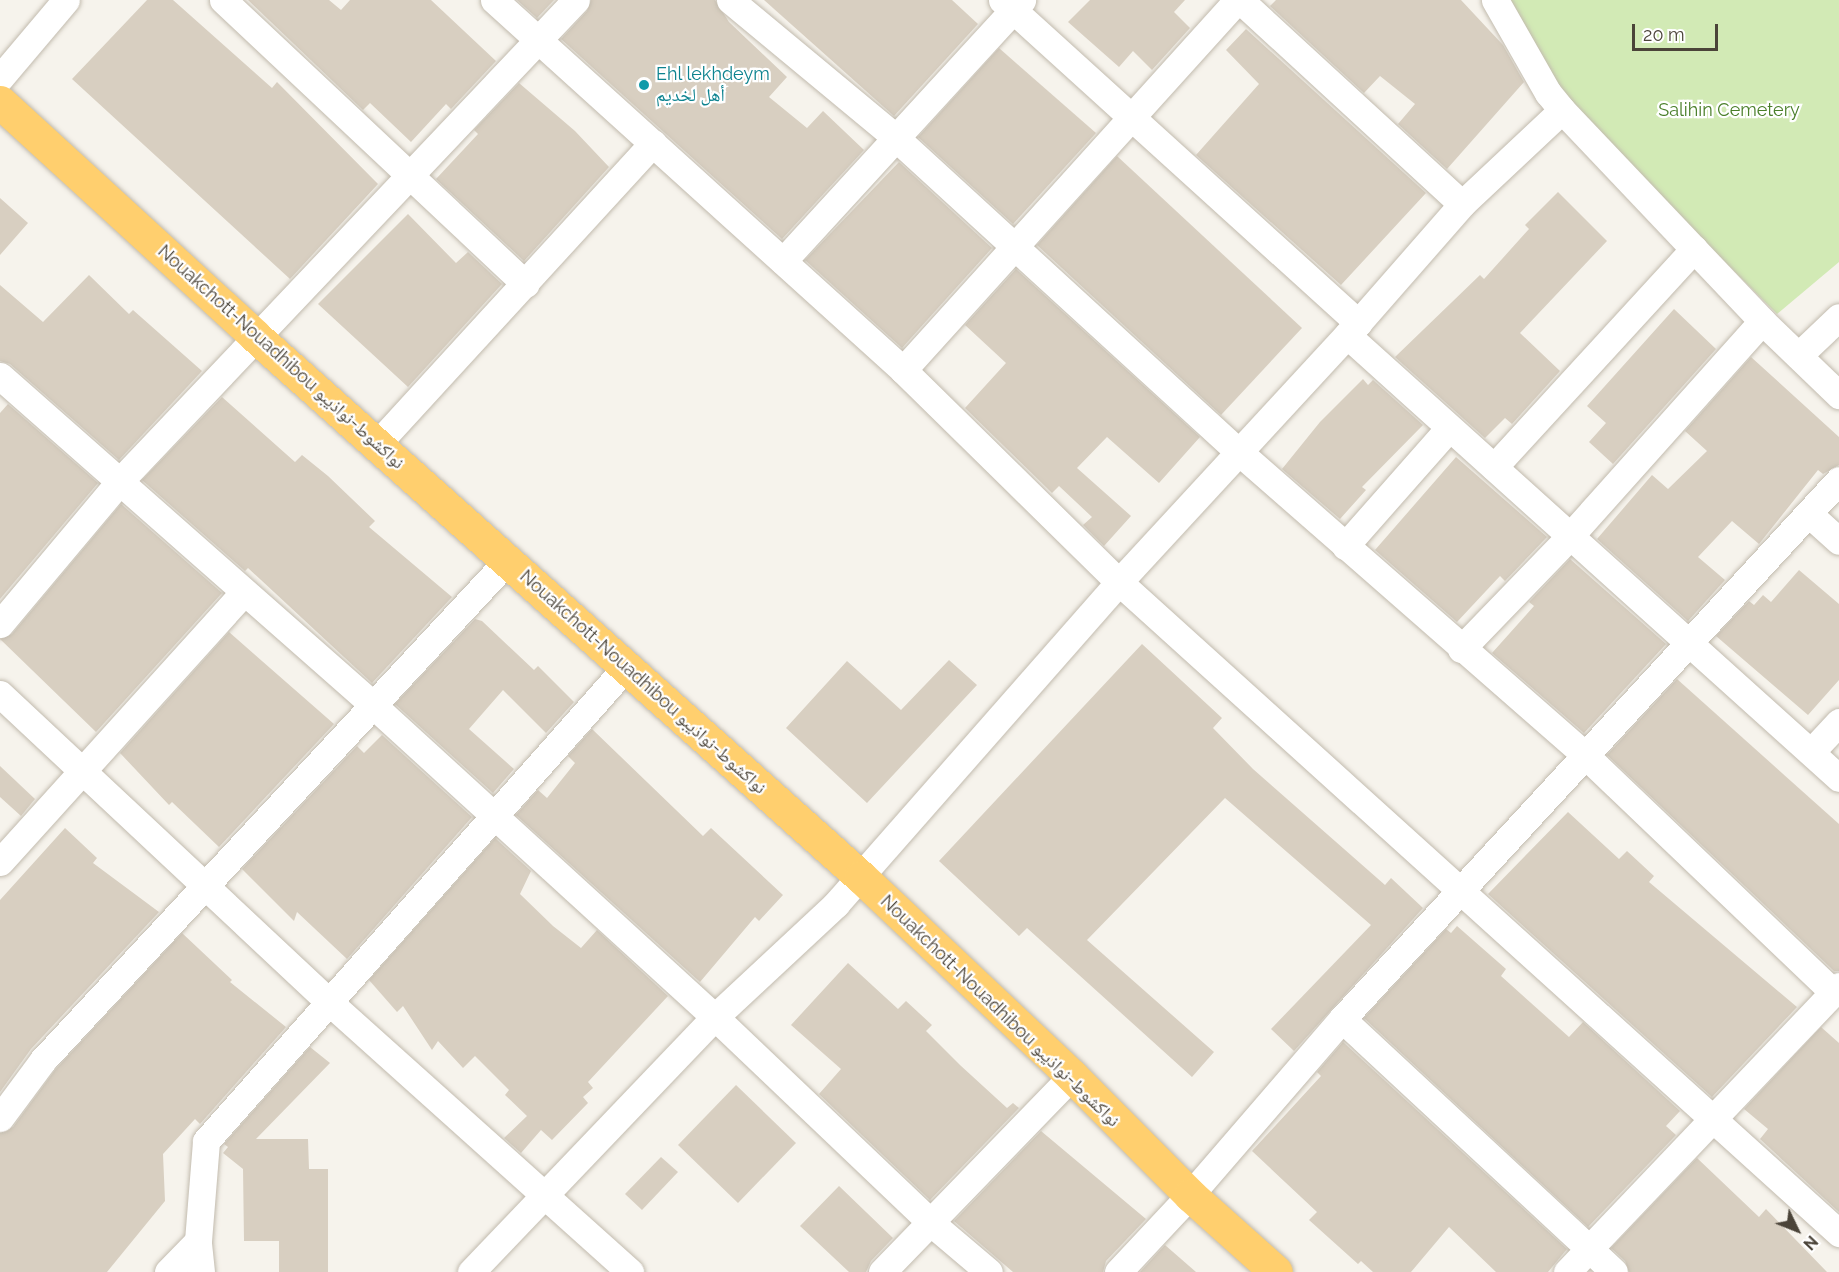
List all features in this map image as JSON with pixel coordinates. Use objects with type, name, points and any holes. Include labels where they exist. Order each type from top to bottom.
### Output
[{"type":"highway","name":"Nouakchott-Nouadhibou نواكشوط-نواذيبو","points":[[0,102],[255,336],[378,442],[507,561],[861,877],[1071,1076],[1190,1195],[1276,1272]]},
{"type":"street","points":[[0,78],[66,0]]},
{"type":"street","points":[[223,0],[525,284]]},
{"type":"street","points":[[494,0],[540,39],[903,370],[1119,582],[1715,1120],[1837,1226]]},
{"type":"street","points":[[0,624],[119,482],[255,336],[411,177],[576,0]]},
{"type":"street","points":[[730,0],[896,138],[1239,452],[1461,649],[1586,756],[1836,989],[1715,1120],[1567,1272]]},
{"type":"street","points":[[903,370],[1134,119],[1238,0],[1462,204]]},
{"type":"street","points":[[1495,0],[1548,93],[1762,321],[1839,395]]},
{"type":"street","points":[[783,261],[896,138],[1013,3],[1352,329],[1449,428],[1839,778]]},
{"type":"street","points":[[471,1272],[715,1017],[861,877],[1119,582],[1352,329],[1462,204],[1563,110]]},
{"type":"street","points":[[378,442],[653,143]]},
{"type":"street","points":[[1494,467],[1694,249]]},
{"type":"street","points":[[1799,355],[1839,317]]},
{"type":"street","points":[[1461,649],[1570,536],[1762,321]]},
{"type":"street","points":[[0,376],[374,706],[715,1017],[930,1222],[989,1272]]},
{"type":"street","points":[[1345,546],[1449,428]]},
{"type":"street","points":[[1118,1272],[1190,1195],[1342,1019],[1839,480]]},
{"type":"street","points":[[1809,514],[1839,542]]},
{"type":"street","points":[[0,1118],[43,1060],[507,561]]},
{"type":"street","points":[[0,862],[244,592]]},
{"type":"street","points":[[201,1272],[198,1241],[206,1141],[493,814],[627,666]]},
{"type":"street","points":[[0,694],[80,771],[207,885],[328,1001],[630,1272]]},
{"type":"street","points":[[1810,752],[1839,722]]},
{"type":"street","points":[[1342,1019],[1614,1272]]},
{"type":"street","points":[[882,1272],[1071,1076]]},
{"type":"street","points":[[168,1272],[198,1241]]},
{"type":"green space","name":"Salihin Cemetery","points":[[1500,0],[1839,0],[1839,262],[1777,314],[1551,88]]},
{"type":"building","points":[[147,0],[173,0],[272,88],[277,82],[378,184],[290,279],[72,79]]},
{"type":"building","points":[[248,0],[329,0],[341,10],[350,0],[431,0],[496,61],[451,109],[446,104],[411,142],[370,103],[363,110]]},
{"type":"building","points":[[517,0],[554,0],[537,18]]},
{"type":"building","points":[[591,0],[715,0],[729,22],[787,77],[769,97],[807,128],[823,111],[864,150],[782,239],[561,39],[587,11]]},
{"type":"building","points":[[764,0],[952,0],[978,24],[894,116]]},
{"type":"building","points":[[1090,0],[1185,0],[1174,12],[1190,28],[1152,70],[1133,51],[1119,67],[1068,22]]},
{"type":"building","points":[[1276,0],[1461,0],[1503,45],[1524,82],[1447,169],[1398,124],[1415,104],[1380,76],[1364,93],[1270,6]]},
{"type":"building","points":[[1246,29],[1426,193],[1341,285],[1196,155],[1259,84],[1226,50]]},
{"type":"building","points":[[999,48],[1096,133],[1013,224],[918,137]]},
{"type":"building","points":[[519,83],[575,131],[609,167],[524,261],[436,179],[478,134],[474,130]]},
{"type":"building","points":[[1117,156],[1302,328],[1221,415],[1037,245]]},
{"type":"building","points":[[899,162],[992,248],[902,348],[805,260]]},
{"type":"building","points":[[1558,192],[1607,241],[1520,333],[1560,371],[1512,424],[1505,418],[1485,438],[1395,357],[1480,275],[1484,279],[1529,229],[1525,225]]},
{"type":"building","points":[[0,198],[28,223],[0,255]]},
{"type":"building","points":[[408,214],[456,263],[468,252],[502,284],[408,387],[318,304]]},
{"type":"building","points":[[1016,269],[1200,437],[1159,483],[1107,437],[1077,468],[1131,516],[1104,546],[1083,525],[1092,517],[1059,486],[1052,493],[965,408],[1006,363],[965,325]]},
{"type":"building","points":[[89,275],[129,314],[133,310],[202,371],[119,460],[10,364],[0,361],[0,285],[43,322]]},
{"type":"building","points":[[1674,309],[1716,349],[1613,464],[1589,442],[1606,423],[1587,406]]},
{"type":"building","points":[[1751,357],[1839,437],[1839,465],[1823,474],[1818,470],[1759,544],[1732,521],[1698,557],[1725,580],[1688,621],[1597,539],[1652,475],[1668,489],[1707,451],[1685,431]]},
{"type":"building","points":[[1363,379],[1368,385],[1373,380],[1423,425],[1362,487],[1366,490],[1340,519],[1282,469],[1320,422]]},
{"type":"building","points":[[222,397],[295,462],[302,455],[328,476],[375,521],[369,527],[452,597],[372,683],[248,568],[245,571],[142,480]]},
{"type":"building","points":[[8,404],[98,483],[0,599],[0,413]]},
{"type":"building","points":[[1456,457],[1547,537],[1505,581],[1500,576],[1457,622],[1375,550]]},
{"type":"building","points":[[121,504],[222,593],[96,732],[0,639],[12,634]]},
{"type":"building","points":[[1570,559],[1666,644],[1584,733],[1492,653],[1534,606],[1529,602]]},
{"type":"building","points":[[1799,570],[1839,604],[1839,680],[1808,715],[1716,636],[1749,601],[1754,605],[1763,595],[1771,602]]},
{"type":"building","points":[[475,619],[482,621],[534,670],[538,666],[574,702],[546,733],[503,690],[469,729],[514,769],[493,793],[395,704]]},
{"type":"building","points":[[229,632],[334,724],[219,847],[172,802],[169,805],[120,753]]},
{"type":"building","points":[[1142,644],[1222,718],[1213,728],[1253,769],[1385,885],[1391,878],[1423,908],[1294,1051],[1271,1029],[1371,925],[1225,798],[1087,940],[1214,1052],[1192,1077],[1027,928],[1019,936],[939,861]]},
{"type":"building","points":[[949,660],[977,685],[867,803],[786,728],[847,661],[901,710]]},
{"type":"building","points":[[1677,679],[1839,824],[1839,971],[1834,971],[1607,755]]},
{"type":"building","points":[[592,729],[703,836],[711,828],[783,895],[759,921],[755,917],[700,982],[516,815],[538,790],[547,798],[575,763],[568,756]]},
{"type":"building","points":[[382,735],[472,817],[347,959],[297,912],[294,921],[242,869],[357,746],[364,753]]},
{"type":"building","points":[[0,766],[35,799],[21,816],[0,797]]},
{"type":"building","points":[[1568,812],[1619,859],[1627,851],[1654,876],[1649,882],[1797,1007],[1712,1097],[1488,894]]},
{"type":"building","points":[[65,828],[97,858],[93,863],[159,912],[31,1049],[0,1092],[0,900]]},
{"type":"building","points":[[495,838],[531,871],[520,894],[553,926],[581,948],[597,930],[668,996],[588,1082],[593,1088],[583,1097],[588,1103],[552,1140],[541,1130],[521,1153],[504,1138],[527,1116],[505,1095],[509,1090],[475,1056],[463,1068],[438,1041],[432,1050],[403,1006],[397,1012],[369,980]]},
{"type":"building","points":[[1457,926],[1506,969],[1501,976],[1569,1037],[1583,1022],[1680,1111],[1666,1126],[1676,1135],[1588,1227],[1364,1018],[1446,929],[1451,933]]},
{"type":"building","points":[[182,933],[232,980],[230,982],[286,1027],[200,1124],[195,1119],[163,1154],[165,1201],[107,1272],[0,1272],[0,1133],[13,1127],[55,1070]]},
{"type":"building","points":[[848,963],[898,1009],[906,1001],[932,1025],[926,1031],[960,1065],[1007,1108],[1013,1103],[1019,1108],[930,1200],[819,1094],[841,1069],[791,1025]]},
{"type":"building","points":[[1821,1027],[1839,1043],[1839,1212],[1760,1139],[1768,1129],[1744,1109]]},
{"type":"building","points":[[1343,1042],[1567,1249],[1548,1272],[1496,1272],[1449,1227],[1411,1272],[1373,1272],[1361,1261],[1358,1264],[1309,1220],[1317,1212],[1252,1151],[1321,1076],[1317,1072]]},
{"type":"building","points":[[310,1047],[330,1063],[256,1139],[308,1139],[309,1169],[328,1169],[328,1272],[279,1272],[279,1241],[244,1241],[243,1169],[223,1153],[228,1147],[224,1144]]},
{"type":"building","points":[[736,1085],[796,1143],[738,1203],[678,1145]]},
{"type":"building","points":[[1041,1131],[1146,1219],[1106,1261],[1103,1272],[1013,1272],[954,1221]]},
{"type":"building","points":[[661,1157],[678,1172],[642,1210],[625,1194]]},
{"type":"building","points":[[1697,1158],[1759,1217],[1766,1209],[1827,1272],[1629,1272],[1625,1261],[1611,1248]]},
{"type":"building","points":[[839,1186],[893,1238],[871,1261],[866,1272],[849,1272],[800,1226]]},
{"type":"building","points":[[1165,1245],[1196,1272],[1140,1272]]},
{"type":"place","name":"Ehl lekhdeym أهل لخديم","points":[[644,85]]}]
